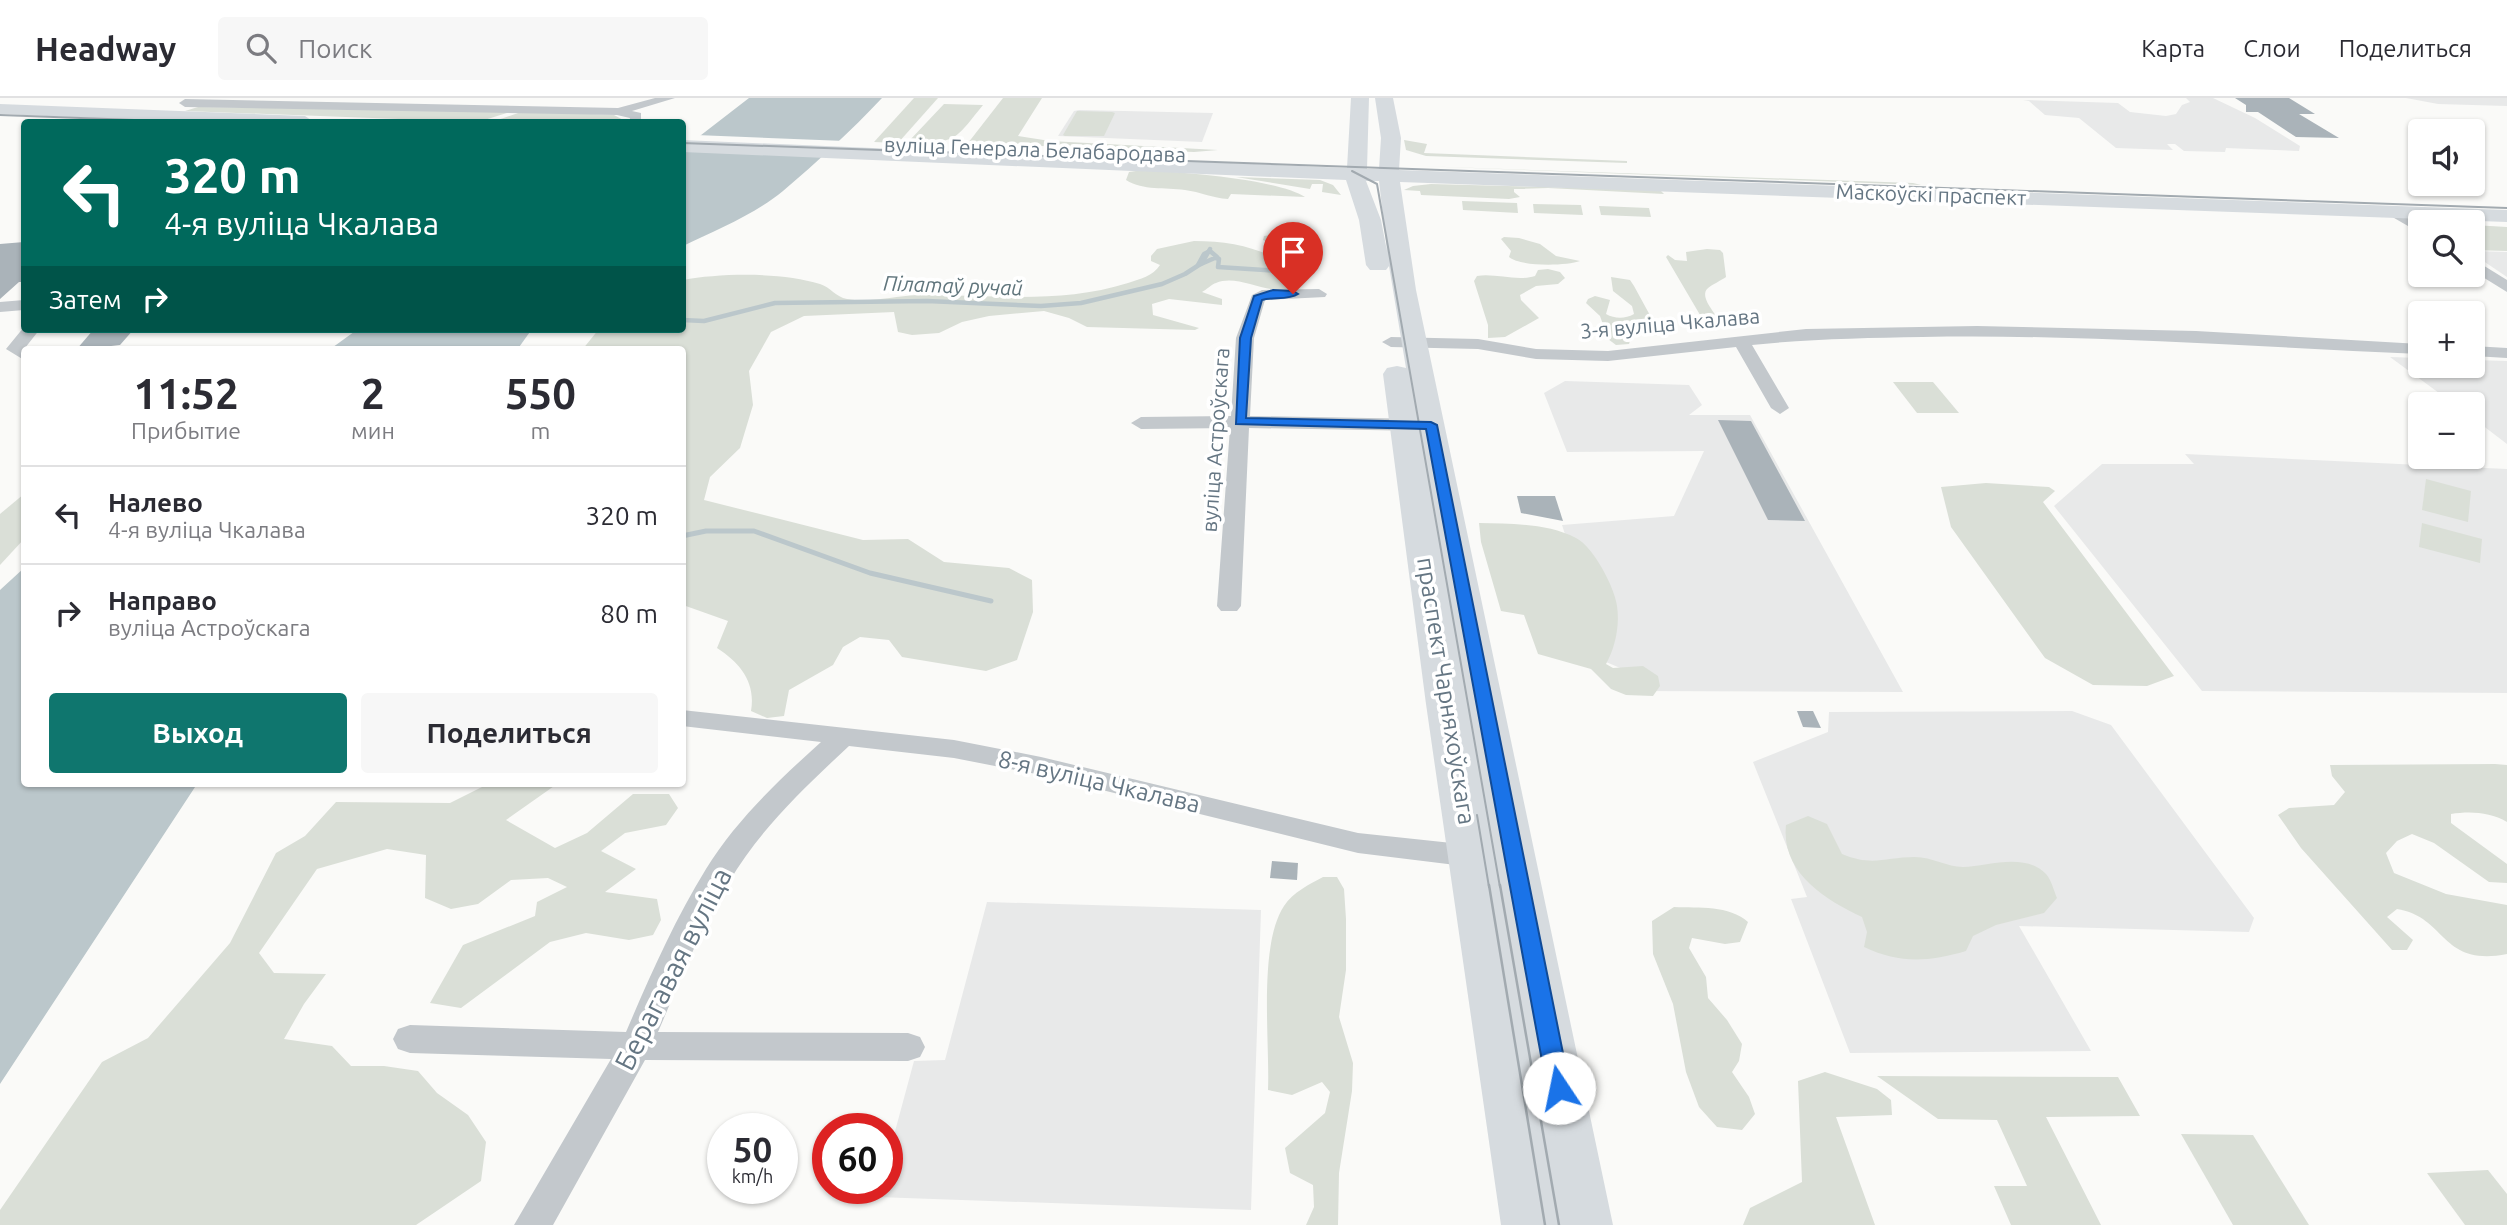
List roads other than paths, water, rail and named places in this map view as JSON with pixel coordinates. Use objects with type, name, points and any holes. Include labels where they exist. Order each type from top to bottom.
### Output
[{"type":"main road","name":"праспект Чарняхоўскага","points":[[1360,98],[1356,158],[1359,197],[1370,220],[1402,342],[1513,856],[1585,1225]]},
{"type":"main road","points":[[1384,98],[1391,138],[1398,150],[1399,168],[1446,162]]},
{"type":"main road","points":[[0,109],[176,110],[273,119]]},
{"type":"main road","points":[[0,120],[21,121]]},
{"type":"main road","name":"вуліца Генерала Белабародава","points":[[686,138],[941,152],[1356,158]]},
{"type":"main road","name":"вуліца Генерала Белабародава","points":[[686,146],[1307,162],[1356,158]]},
{"type":"main road","points":[[1337,149],[1356,158]]},
{"type":"main road","points":[[1265,157],[1307,162],[1359,197]]},
{"type":"main road","name":"Маскоўскі праспект","points":[[1356,158],[1399,168],[1423,181],[1472,179],[1910,187],[1957,180],[2507,199]]},
{"type":"main road","name":"Маскоўскі праспект","points":[[1399,168],[1446,162],[1910,187],[1972,197],[2507,216]]},
{"type":"main road","name":"праспект Чарняхоўскага","points":[[1399,168],[1402,342]]},
{"type":"main road","points":[[1957,180],[1950,183],[1950,187],[1972,197]]},
{"type":"main road","name":"праспект Чарняхоўскага","points":[[1418,425],[1445,704],[1529,1225]]},
{"type":"street","points":[[617,111],[669,98]]},
{"type":"street","points":[[176,110],[617,111],[633,113],[637,116],[636,119]]},
{"type":"street","points":[[2394,212],[2408,221]]},
{"type":"street","points":[[2485,272],[2507,287]]},
{"type":"street","name":"вуліца Астроўскага","points":[[1229,606],[1245,338],[1258,298],[1273,294],[1319,294]]},
{"type":"street","points":[[0,307],[21,304]]},
{"type":"street","name":"3-я вуліца Чкалава","points":[[1402,342],[1478,344],[1551,355],[1608,356],[1806,334],[1870,331],[2071,332],[2408,348]]},
{"type":"street","points":[[21,353],[15,349],[29,333]]},
{"type":"street","points":[[1741,341],[1780,408]]},
{"type":"street","points":[[2485,352],[2507,353]]},
{"type":"street","points":[[1141,423],[1418,425]]},
{"type":"street","name":"8-я вуліца Чкалава","points":[[686,718],[954,750],[1041,766],[1358,843],[1471,857],[1513,856]]},
{"type":"street","name":"Берагавая вуліца","points":[[533,1225],[636,1046],[680,947],[718,874],[777,797],[844,736]]},
{"type":"street","points":[[410,1039],[636,1046],[908,1047]]},
{"type":"waterway","name":"Пілатаў ручай","points":[[686,320],[704,321],[775,303],[927,301],[1041,306],[1081,303],[1162,284],[1202,263],[1208,252]]},
{"type":"waterway","name":"Пілатаў ручай","points":[[1198,265],[1208,252]]},
{"type":"waterway","points":[[1201,264],[1217,257],[1208,252]]},
{"type":"waterway","points":[[1216,258],[1219,259],[1218,267],[1280,271]]},
{"type":"waterway","points":[[686,535],[706,531],[754,531],[870,573],[991,601]]},
{"type":"tram line","points":[[0,115],[107,119]]},
{"type":"tram line","points":[[686,143],[2507,208]]},
{"type":"tram line","points":[[1352,171],[1377,184],[1500,887]]},
{"type":"tram line","points":[[1477,815],[1489,887]]},
{"type":"tram line","points":[[1489,885],[1545,1225]]},
{"type":"tram line","points":[[1500,885],[1559,1225]]}]
